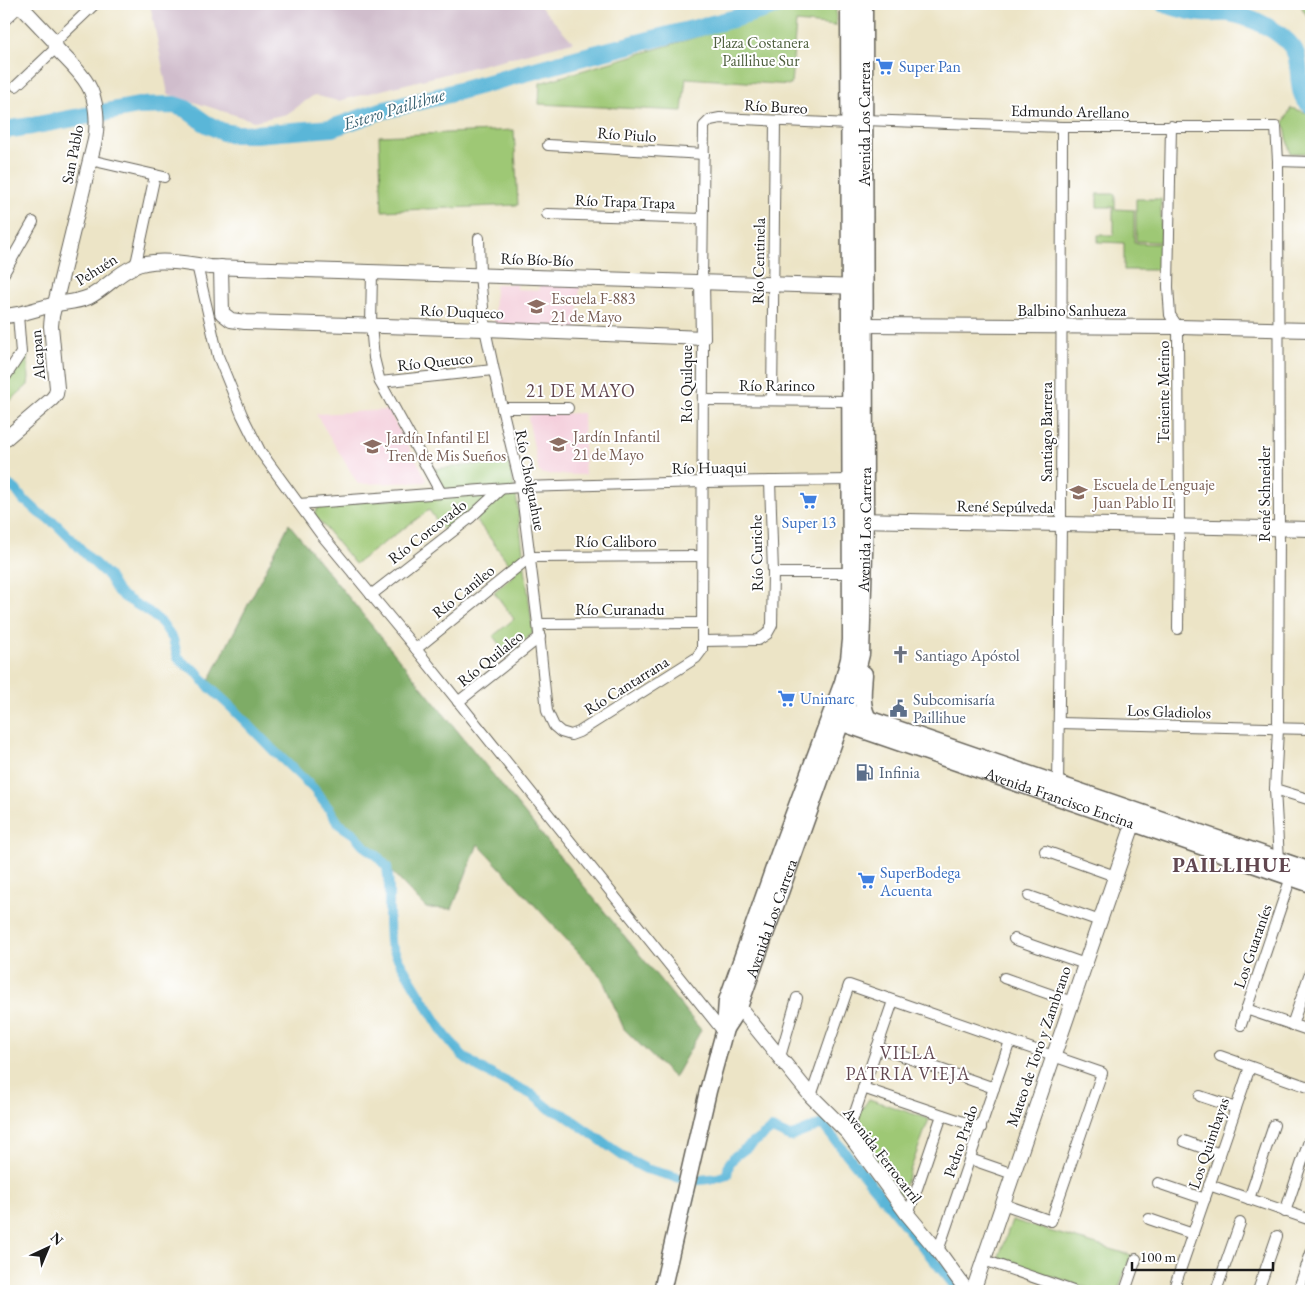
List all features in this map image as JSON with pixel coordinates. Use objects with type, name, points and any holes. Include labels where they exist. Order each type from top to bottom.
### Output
[{"type":"main road","name":"Avenida Los Carrera","points":[[849,4],[857,122]]},
{"type":"main road","name":"Avenida Los Carrera","points":[[837,715],[851,644],[851,573],[858,520],[850,480],[850,401],[857,287],[857,122],[864,4]]},
{"type":"main road","name":"Avenida Los Carrera","points":[[662,1291],[708,1091],[733,1004],[837,715],[858,673],[863,635],[858,520],[864,325],[857,287]]},
{"type":"main road","points":[[863,635],[865,643],[863,704],[864,713],[869,720]]},
{"type":"main road","name":"Avenida Francisco Encina","points":[[837,715],[869,720],[1058,791]]},
{"type":"main road","name":"Avenida Francisco Encina","points":[[837,715],[1135,818],[1311,884]]},
{"type":"main road","name":"Avenida Francisco Encina","points":[[1135,818],[1311,871]]},
{"type":"street","points":[[4,21],[21,4]]},
{"type":"street","name":"San Pablo","points":[[21,4],[83,77],[89,87],[97,123],[95,140],[55,304]]},
{"type":"street","points":[[16,86],[95,4]]},
{"type":"street","name":"Río Bureo","points":[[704,126],[710,120],[720,118],[857,122]]},
{"type":"street","name":"Río Centinela","points":[[772,400],[775,121]]},
{"type":"street","name":"Edmundo Arellano","points":[[857,122],[1062,127],[1276,126]]},
{"type":"street","name":"Río Quilque","points":[[703,641],[704,400],[702,219],[704,126]]},
{"type":"street","name":"Teniente Merino","points":[[1172,126],[1168,287],[1170,315],[1178,327],[1178,629]]},
{"type":"street","name":"René Schneider","points":[[1276,126],[1278,161],[1279,528],[1278,729],[1275,789],[1279,860]]},
{"type":"street","name":"Santiago Barrera","points":[[1058,791],[1062,524],[1062,127]]},
{"type":"street","name":"Río Piulo","points":[[548,144],[704,154]]},
{"type":"street","points":[[90,160],[159,176],[134,267]]},
{"type":"street","points":[[1278,161],[1311,162]]},
{"type":"street","name":"Río Trapa Trapa","points":[[547,214],[702,219]]},
{"type":"street","points":[[4,273],[33,222]]},
{"type":"street","name":"Río Cholguahue","points":[[479,238],[485,329],[521,487],[540,636],[547,711],[554,726]]},
{"type":"street","name":"Pehuén","points":[[4,316],[18,315],[55,304],[75,302],[90,297],[134,267],[152,262],[209,266]]},
{"type":"street","points":[[209,266],[218,356],[242,415],[260,451],[320,533],[725,1031]]},
{"type":"street","name":"Río Bío-Bío","points":[[209,266],[857,287]]},
{"type":"street","name":"Río Duqueco","points":[[209,266],[222,313],[231,320],[703,338]]},
{"type":"street","points":[[372,272],[371,325],[374,358],[380,382],[441,493]]},
{"type":"street","name":"Alcapan","points":[[4,438],[52,400],[56,394],[51,326],[55,304]]},
{"type":"street","points":[[4,379],[21,353],[18,315]]},
{"type":"street","name":"Balbino Sanhueza","points":[[864,325],[1178,327],[1311,330]]},
{"type":"street","name":"Río Queuco","points":[[380,382],[493,370]]},
{"type":"street","name":"Río Rarinco","points":[[704,400],[850,401]]},
{"type":"street","points":[[502,408],[568,408]]},
{"type":"street","name":"Río Huaqui","points":[[299,504],[521,487],[850,480]]},
{"type":"street","name":"Río Curiche","points":[[703,641],[758,640],[767,634],[772,625],[770,481]]},
{"type":"street","name":"Río Corcovado","points":[[371,594],[470,518],[501,489]]},
{"type":"street","name":"René Sepúlveda","points":[[858,520],[1311,529]]},
{"type":"street","name":"Río Caliboro","points":[[530,557],[702,556]]},
{"type":"street","name":"Río Canileo","points":[[416,649],[530,557]]},
{"type":"street","points":[[772,573],[851,573]]},
{"type":"street","name":"Río Curanadu","points":[[538,624],[702,623]]},
{"type":"street","name":"Río Quilaleo","points":[[458,702],[540,636]]},
{"type":"street","name":"Río Cantarrana","points":[[554,726],[561,732],[571,736],[579,732],[696,658],[702,650],[703,641]]},
{"type":"street","name":"Los Gladiolos","points":[[1059,723],[1311,729]]},
{"type":"street","points":[[1275,789],[1311,800]]},
{"type":"street","name":"Mateo de Toro y Zambrano","points":[[973,1291],[1135,818]]},
{"type":"street","points":[[1045,851],[1115,876]]},
{"type":"street","points":[[1279,860],[1291,877]]},
{"type":"street","name":"Los Guaraníes","points":[[1241,1025],[1291,877]]},
{"type":"street","points":[[1029,896],[1100,921]]},
{"type":"street","points":[[1014,940],[1085,964]]},
{"type":"street","points":[[1292,1025],[1311,970]]},
{"type":"street","points":[[1004,978],[1072,1002]]},
{"type":"street","points":[[811,1096],[849,985],[1102,1073],[1051,1221],[1003,1204]]},
{"type":"street","points":[[780,1057],[797,998]]},
{"type":"street","points":[[848,1133],[893,1001]]},
{"type":"street","name":"Avenida Ferrocarril","points":[[733,1004],[780,1057],[811,1096],[848,1133],[967,1291]]},
{"type":"street","points":[[1246,1009],[1311,1031]]},
{"type":"street","name":"Pedro Prado","points":[[938,1251],[1010,1041]]},
{"type":"street","points":[[877,1047],[994,1088]]},
{"type":"street","points":[[1220,1056],[1311,1088]]},
{"type":"street","name":"Los Quimbayas","points":[[1173,1291],[1250,1067]]},
{"type":"street","points":[[863,1088],[980,1128]]},
{"type":"street","points":[[1200,1096],[1236,1108]]},
{"type":"street","points":[[908,1215],[942,1115]]},
{"type":"street","points":[[1249,1199],[1274,1125]]},
{"type":"street","points":[[1285,1212],[1310,1138]]},
{"type":"street","points":[[1184,1141],[1220,1154]]},
{"type":"street","points":[[970,1159],[1013,1174]]},
{"type":"street","points":[[1158,1183],[1205,1199]]},
{"type":"street","points":[[1209,1186],[1308,1220]]},
{"type":"street","points":[[1149,1219],[1193,1234]]},
{"type":"street","points":[[1216,1291],[1240,1223]]},
{"type":"street","points":[[1258,1291],[1277,1236]]},
{"type":"street","points":[[1298,1291],[1311,1253]]},
{"type":"street","points":[[1125,1291],[1136,1259]]},
{"type":"street","points":[[984,1260],[1073,1291]]},
{"type":"shaded area","points":[[150,4],[538,4],[573,42],[338,101],[314,95],[287,114],[254,121],[168,94]]},
{"type":"shaded area","name":"Escuela F-883 21 de Mayo","points":[[498,284],[517,284],[517,289],[540,290],[540,284],[580,286],[577,329],[494,325],[495,286]]},
{"type":"shaded area","name":"Jardín Infantil El Tren de Mis Sueños","points":[[388,410],[427,479],[425,482],[358,484],[316,414]]},
{"type":"shaded area","name":"Jardín Infantil 21 de Mayo","points":[[583,413],[585,475],[544,474],[539,472],[528,418],[532,414]]},
{"type":"green space","name":"Plaza Costanera Paillihue Sur","points":[[809,4],[836,4],[836,26],[796,22],[791,85],[686,78],[682,111],[539,104],[540,83]]},
{"type":"green space","points":[[1303,4],[1311,4],[1311,22],[1302,8]]},
{"type":"green space","points":[[1291,108],[1311,114],[1311,153],[1290,153],[1284,122]]},
{"type":"green space","points":[[514,130],[518,205],[382,211],[379,136]]},
{"type":"green space","points":[[1097,194],[1115,194],[1115,209],[1134,210],[1134,243],[1162,244],[1162,270],[1124,270],[1124,243],[1098,242],[1098,235],[1114,235],[1114,220],[1113,207],[1097,207]]},
{"type":"green space","points":[[1136,199],[1161,199],[1161,242],[1136,241]]},
{"type":"green space","points":[[23,353],[27,355],[28,385],[10,401],[4,400],[4,383]]},
{"type":"green space","points":[[508,461],[516,494],[533,633],[508,656],[493,636],[514,619],[494,592],[516,573],[471,513],[445,532],[429,510],[355,564],[314,514],[320,505],[448,495],[434,469]]},
{"type":"green space","points":[[289,524],[701,1030],[674,1078],[624,1029],[602,978],[478,844],[452,909],[426,908],[375,854],[365,847],[354,834],[339,824],[313,788],[207,685]]},
{"type":"green space","points":[[869,1099],[929,1119],[901,1195],[847,1130]]},
{"type":"green space","points":[[1012,1220],[1131,1255],[1118,1291],[1097,1291],[998,1259]]},
{"type":"waterway","name":"Estero Paillihue","points":[[4,130],[138,106],[174,105],[186,109],[205,123],[223,132],[235,134],[332,128],[381,111],[736,18],[782,4]]},
{"type":"waterway","name":"Estero Paillihue","points":[[1165,4],[1183,10],[1237,15],[1273,30],[1293,48],[1298,63],[1302,94],[1311,105]]},
{"type":"waterway","points":[[4,482],[16,490],[24,501],[56,524],[108,576],[117,591],[162,623],[173,639],[178,658],[196,671],[207,685],[313,788],[339,824],[354,834],[387,867],[390,942],[397,957],[445,1035],[462,1055],[479,1068],[533,1095],[550,1109],[565,1115],[627,1159],[646,1169],[679,1178]]},
{"type":"waterway","points":[[691,1181],[727,1175],[729,1164],[734,1157],[772,1129],[790,1137],[822,1124],[959,1291]]},
{"type":"waterway","points":[[672,1291],[696,1181]]},
{"type":"place","name":"Super Pan","points":[[885,66]]},
{"type":"place","name":"Escuela F-883 21 de Mayo","points":[[537,307]]},
{"type":"place","name":"Jardín Infantil 21 de Mayo","points":[[559,445]]},
{"type":"place","name":"Jardín Infantil El Tren de Mis Sueños","points":[[372,446]]},
{"type":"place","name":"Escuela de Lenguaje Juan Pablo II","points":[[1079,493]]},
{"type":"place","name":"Super 13","points":[[809,501]]},
{"type":"place","name":"Santiago Apóstol","points":[[901,655]]},
{"type":"place","name":"Unimarc","points":[[786,698]]},
{"type":"place","name":"Subcomisaría Paillihue","points":[[899,708]]},
{"type":"place","name":"Infinia","points":[[865,772]]},
{"type":"place","name":"SuperBodega Acuenta","points":[[866,881]]},
{"type":"district","name":"21 DE MAYO","points":[[581,391]]},
{"type":"district","name":"PAILLIHUE","points":[[1232,865]]},
{"type":"district","name":"VILLA PATRIA VIEJA","points":[[908,1063]]}]
